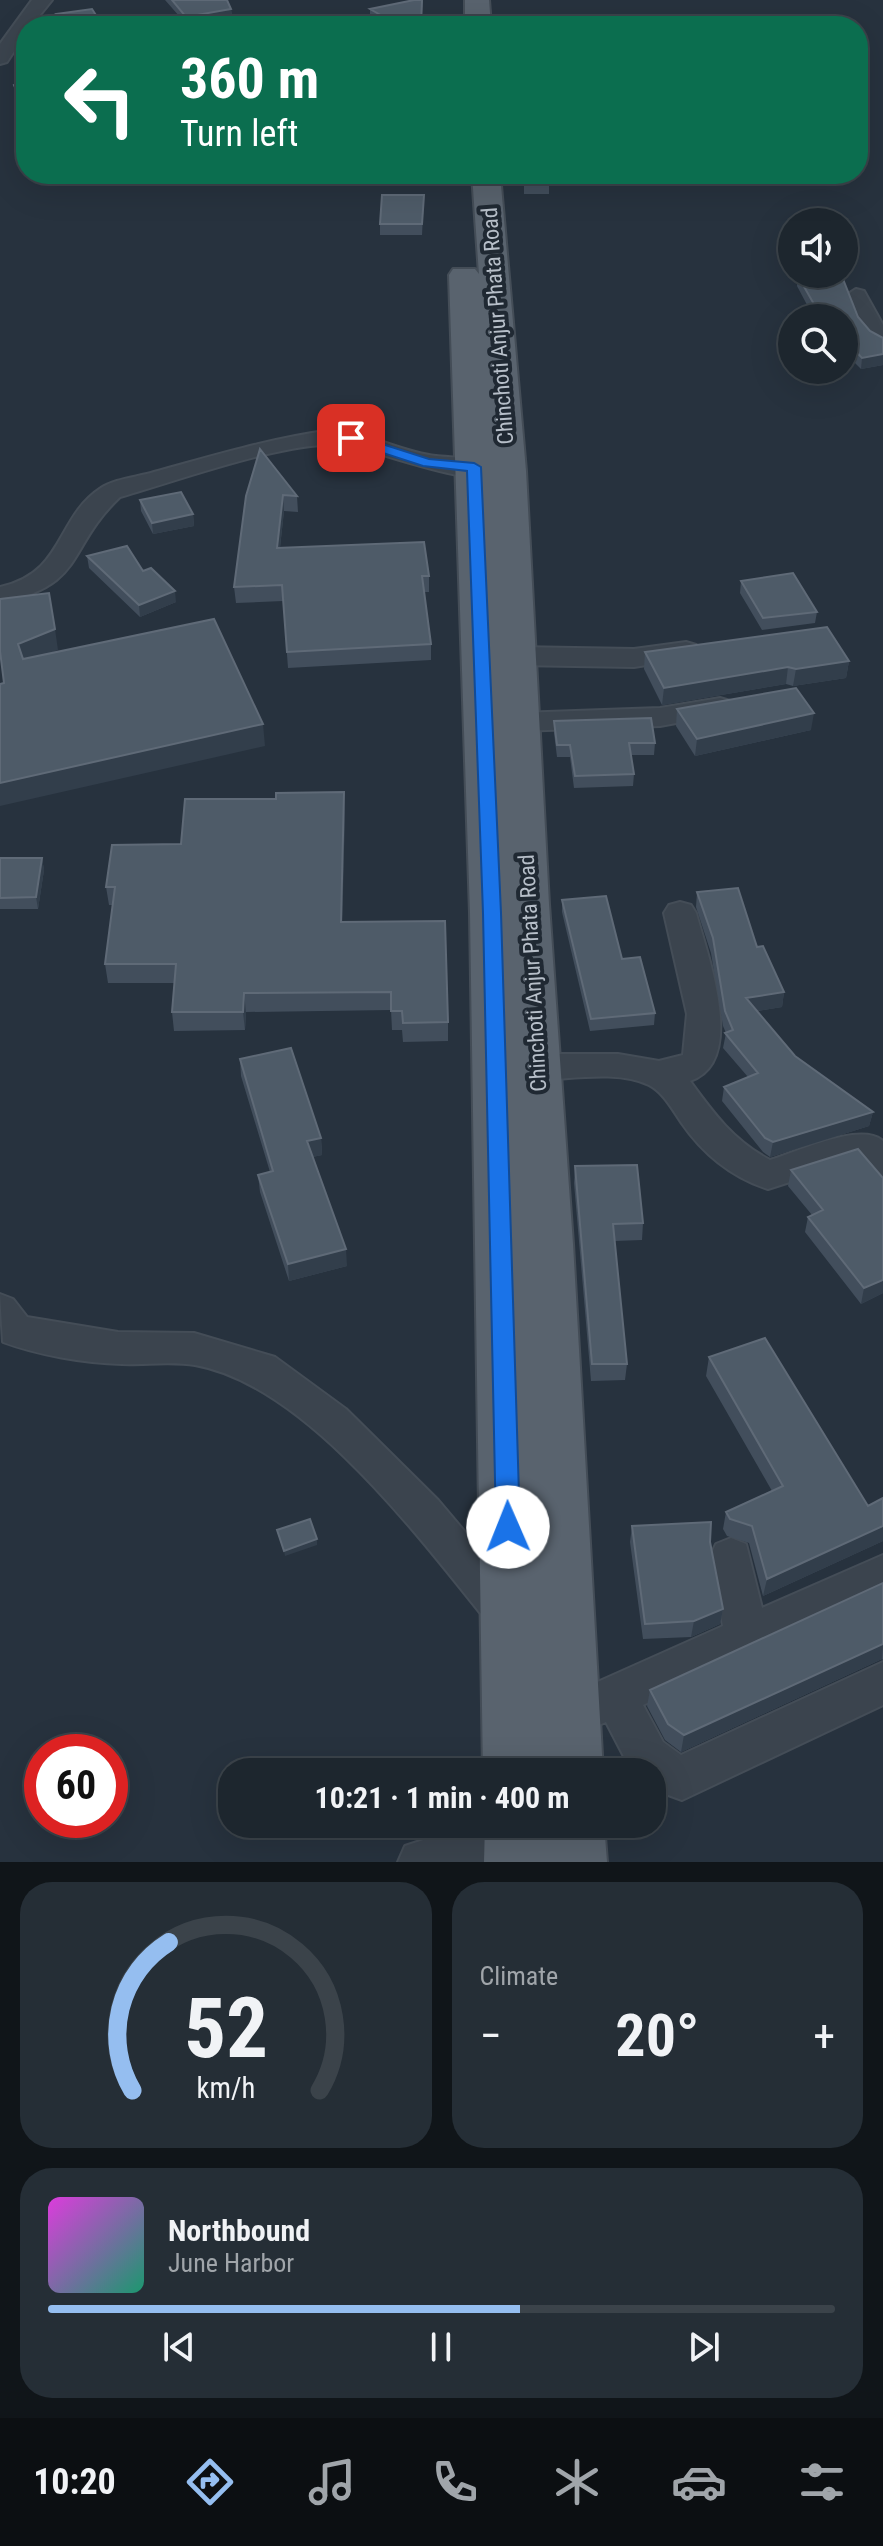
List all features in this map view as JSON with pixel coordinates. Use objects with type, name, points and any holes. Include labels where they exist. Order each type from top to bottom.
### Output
[{"type":"main road","name":"Chinchoti Anjur Phata Road","points":[[460,184],[516,656],[538,1067],[548,1755]]},
{"type":"main road","name":"Chinchoti Anjur Phata Road","points":[[486,184],[492,469],[492,913],[511,1619],[548,1755]]},
{"type":"main road","points":[[516,1838],[516,1862]]},
{"type":"main road","points":[[574,1838],[575,1862]]},
{"type":"street","points":[[29,16],[43,0]]},
{"type":"street","points":[[0,58],[16,34]]},
{"type":"street","points":[[856,296],[865,318],[883,340]]},
{"type":"street","points":[[0,595],[27,590],[52,578],[91,511],[111,492],[286,443],[332,437],[351,438],[428,463],[492,469]]},
{"type":"street","points":[[516,656],[634,658],[709,648]]},
{"type":"street","points":[[519,722],[660,717],[744,703]]},
{"type":"street","points":[[538,1067],[606,1067],[660,1074],[693,1066],[702,1056],[704,1017],[680,913]]},
{"type":"street","points":[[660,1074],[675,1086],[720,1147],[745,1165],[768,1175],[855,1147],[867,1147],[883,1165]]},
{"type":"street","points":[[0,1310],[16,1331],[118,1348],[194,1349],[261,1369],[332,1421],[424,1513],[511,1619]]},
{"type":"street","points":[[731,1557],[746,1636]]},
{"type":"street","points":[[548,1755],[617,1695],[883,1574]]},
{"type":"street","points":[[617,1695],[635,1737],[653,1766],[664,1774],[682,1778],[883,1683]]},
{"type":"street","points":[[421,1862],[452,1851],[479,1853],[491,1862]]},
{"type":"building","points":[[172,0],[227,0],[231,9],[192,16],[185,16]]},
{"type":"building","points":[[422,0],[421,16],[382,16],[370,9]]},
{"type":"building","points":[[92,9],[97,16],[57,16],[56,14]]},
{"type":"building","points":[[382,195],[424,195],[422,224],[380,224]]},
{"type":"building","points":[[805,288],[847,288],[853,304],[814,304]]},
{"type":"building","points":[[858,317],[870,331],[883,338],[883,354],[862,358],[858,354]]},
{"type":"building","points":[[260,449],[297,496],[283,495],[277,548],[424,542],[429,576],[422,576],[431,644],[287,652],[282,585],[234,587],[246,496]]},
{"type":"building","points":[[181,492],[193,514],[152,523],[140,500]]},
{"type":"building","points":[[127,546],[143,571],[151,568],[175,591],[139,605],[87,556]]},
{"type":"building","points":[[793,573],[817,612],[763,618],[741,581]]},
{"type":"building","points":[[49,593],[55,629],[18,644],[23,659],[214,619],[263,724],[0,783],[0,684],[4,683],[0,651],[0,599]]},
{"type":"building","points":[[827,627],[849,661],[796,669],[788,667],[664,688],[645,652]]},
{"type":"building","points":[[796,688],[814,713],[697,739],[677,709]]},
{"type":"building","points":[[651,718],[655,743],[629,743],[634,774],[575,776],[570,745],[557,745],[554,721]]},
{"type":"building","points":[[344,792],[341,922],[445,921],[448,1022],[403,1023],[402,1011],[391,1011],[391,992],[244,993],[243,1012],[172,1012],[176,964],[105,964],[115,887],[106,887],[112,845],[181,844],[185,799],[276,799],[276,793]]},
{"type":"building","points":[[0,858],[42,858],[36,897],[0,898]]},
{"type":"building","points":[[738,888],[757,947],[763,946],[784,992],[746,998],[795,1056],[873,1112],[773,1142],[765,1138],[724,1087],[758,1073],[725,1033],[733,1030],[725,1011],[713,938],[697,892]]},
{"type":"building","points":[[606,896],[622,959],[640,957],[655,1013],[591,1019],[562,900]]},
{"type":"building","points":[[291,1048],[321,1138],[307,1141],[346,1249],[288,1264],[258,1175],[273,1171],[240,1059]]},
{"type":"building","points":[[858,1149],[883,1178],[883,1280],[864,1288],[808,1217],[823,1210],[791,1170]]},
{"type":"building","points":[[637,1165],[643,1223],[613,1224],[627,1364],[592,1364],[575,1166]]},
{"type":"building","points":[[765,1338],[868,1506],[883,1498],[883,1526],[767,1579],[752,1526],[730,1519],[726,1512],[783,1486],[709,1357]]},
{"type":"building","points":[[310,1519],[317,1539],[284,1551],[277,1530]]},
{"type":"building","points":[[711,1522],[710,1542],[723,1609],[694,1621],[645,1624],[632,1526]]},
{"type":"building","points":[[883,1583],[883,1644],[684,1735],[668,1724],[650,1690]]},
{"type":"route","points":[[351,438],[428,463],[474,467],[492,913],[508,1527]]}]
